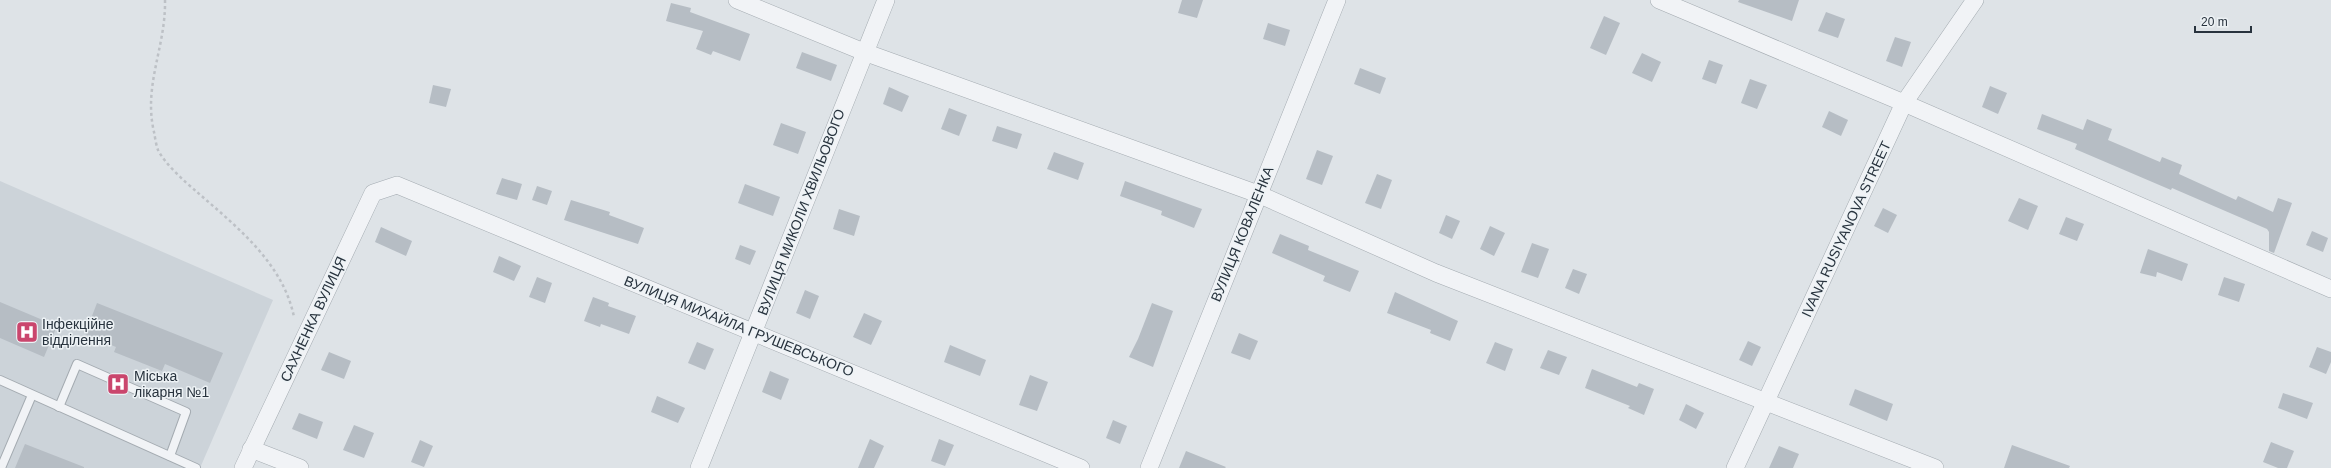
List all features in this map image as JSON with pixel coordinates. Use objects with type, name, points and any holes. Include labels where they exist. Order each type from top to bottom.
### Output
[{"type":"street","points":[[737,0],[864,52],[1258,194],[1436,273],[1935,468]]},
{"type":"street","name":"ВУЛИЦЯ МИКОЛИ ХВИЛЬОВОГО","points":[[699,468],[886,0]]},
{"type":"street","name":"ВУЛИЦЯ КОВАЛЕНКА","points":[[1149,468],[1337,0]]},
{"type":"street","points":[[1659,0],[1904,104],[2331,289]]},
{"type":"street","name":"IVANA RUSIYANOVA STREET","points":[[1735,468],[1764,402],[1904,104],[1975,0]]},
{"type":"street","name":"САХНЕНКА ВУЛИЦЯ","points":[[243,468],[373,193],[397,185]]},
{"type":"street","name":"ВУЛИЦЯ МИХАЙЛА ГРУШЕВСЬКОГО","points":[[397,185],[1081,468]]},
{"type":"street","points":[[251,449],[300,468]]},
{"type":"lane","points":[[59,407],[77,364],[186,412],[170,456]]},
{"type":"lane","points":[[0,380],[196,468]]},
{"type":"lane","points":[[2,468],[32,395]]},
{"type":"path","points":[[165,0],[165,22],[150,92],[151,119],[158,150],[183,179],[256,247],[278,273],[291,301],[299,347]]},
{"type":"shaded area","name":"Міська лікарня №1","points":[[0,181],[273,300],[200,468],[0,468]]},
{"type":"building","points":[[1182,0],[1203,0],[1197,18],[1178,13]]},
{"type":"building","points":[[1739,0],[1799,0],[1792,21],[1738,2]]},
{"type":"building","points":[[671,3],[691,8],[690,12],[750,34],[740,61],[713,51],[711,55],[696,49],[703,31],[666,21]]},
{"type":"building","points":[[1826,12],[1845,19],[1838,38],[1818,31]]},
{"type":"building","points":[[1604,16],[1620,23],[1606,55],[1590,48]]},
{"type":"building","points":[[1268,23],[1290,30],[1285,46],[1263,39]]},
{"type":"building","points":[[1895,37],[1911,42],[1902,67],[1886,61]]},
{"type":"building","points":[[802,52],[837,65],[831,81],[796,68]]},
{"type":"building","points":[[1642,53],[1661,62],[1652,82],[1632,73]]},
{"type":"building","points":[[1709,60],[1723,65],[1716,84],[1702,79]]},
{"type":"building","points":[[1360,68],[1386,78],[1380,94],[1354,84]]},
{"type":"building","points":[[1750,79],[1767,85],[1757,109],[1741,103]]},
{"type":"building","points":[[433,85],[451,89],[446,107],[429,103]]},
{"type":"building","points":[[1990,86],[2007,93],[1998,114],[1982,107]]},
{"type":"building","points":[[889,87],[909,96],[902,112],[883,104]]},
{"type":"building","points":[[949,108],[967,115],[959,136],[941,129]]},
{"type":"building","points":[[1829,111],[1848,120],[1841,136],[1822,127]]},
{"type":"building","points":[[2042,114],[2083,130],[2087,119],[2112,129],[2108,140],[2160,162],[2162,157],[2182,165],[2179,174],[2236,200],[2238,196],[2273,212],[2278,198],[2292,203],[2274,253],[2269,251],[2269,232],[2267,229],[2172,188],[2171,190],[2075,149],[2077,144],[2037,129]]},
{"type":"building","points":[[781,123],[806,132],[798,154],[773,145]]},
{"type":"building","points":[[997,126],[1022,134],[1017,149],[992,141]]},
{"type":"building","points":[[1317,150],[1333,156],[1322,185],[1306,179]]},
{"type":"building","points":[[1054,152],[1084,163],[1078,180],[1047,169]]},
{"type":"building","points":[[1377,174],[1392,180],[1381,209],[1365,203]]},
{"type":"building","points":[[502,178],[522,184],[517,200],[496,194]]},
{"type":"building","points":[[1125,181],[1202,209],[1194,228],[1161,215],[1162,211],[1120,196]]},
{"type":"building","points":[[745,184],[780,197],[773,216],[738,203]]},
{"type":"building","points":[[537,186],[552,191],[547,205],[532,200]]},
{"type":"building","points":[[2019,198],[2038,206],[2028,230],[2008,221]]},
{"type":"building","points":[[571,200],[610,212],[609,215],[644,228],[638,244],[564,220]]},
{"type":"building","points":[[1883,208],[1897,215],[1888,233],[1874,226]]},
{"type":"building","points":[[839,209],[860,216],[854,236],[833,229]]},
{"type":"building","points":[[1446,215],[1460,221],[1452,239],[1439,233]]},
{"type":"building","points":[[2066,217],[2084,224],[2077,241],[2059,234]]},
{"type":"building","points":[[1490,226],[1505,233],[1494,256],[1480,249]]},
{"type":"building","points":[[381,227],[412,241],[406,256],[375,242]]},
{"type":"building","points":[[2312,231],[2328,238],[2323,252],[2306,245]]},
{"type":"building","points":[[1280,234],[1309,246],[1308,250],[1359,271],[1350,292],[1323,281],[1325,276],[1272,253]]},
{"type":"building","points":[[1532,243],[1549,249],[1538,278],[1521,272]]},
{"type":"building","points":[[740,245],[756,251],[750,265],[735,259]]},
{"type":"building","points":[[2148,249],[2188,264],[2182,281],[2157,272],[2156,277],[2140,273]]},
{"type":"building","points":[[499,256],[521,266],[514,281],[493,272]]},
{"type":"building","points":[[1573,269],[1587,274],[1579,294],[1565,288]]},
{"type":"building","points":[[537,277],[552,283],[545,303],[529,297]]},
{"type":"building","points":[[2224,277],[2245,284],[2239,302],[2218,295]]},
{"type":"building","points":[[805,290],[819,296],[810,319],[796,313]]},
{"type":"building","points":[[1395,292],[1458,321],[1450,341],[1430,333],[1431,330],[1387,313]]},
{"type":"building","points":[[593,297],[609,303],[608,306],[636,316],[629,334],[601,324],[600,327],[584,321]]},
{"type":"building","name":"Інфекційне відділення","points":[[0,302],[57,326],[44,357],[0,338]]},
{"type":"building","points":[[97,303],[223,353],[210,383],[165,364],[162,371],[114,352],[116,347],[85,334]]},
{"type":"building","points":[[1152,303],[1173,311],[1153,367],[1129,357],[1138,339]]},
{"type":"building","points":[[864,313],[882,321],[871,345],[853,337]]},
{"type":"building","points":[[1239,333],[1258,341],[1250,360],[1231,353]]},
{"type":"building","points":[[1748,341],[1761,347],[1752,366],[1739,360]]},
{"type":"building","points":[[697,342],[714,349],[705,370],[688,363]]},
{"type":"building","points":[[1495,342],[1513,349],[1505,371],[1486,363]]},
{"type":"building","points":[[950,345],[986,360],[980,376],[944,362]]},
{"type":"building","points":[[2317,347],[2331,352],[2331,362],[2326,374],[2309,367]]},
{"type":"building","points":[[1548,350],[1567,357],[1559,375],[1540,368]]},
{"type":"building","points":[[329,352],[351,361],[344,379],[321,370]]},
{"type":"building","points":[[1592,369],[1637,387],[1639,383],[1654,389],[1644,415],[1628,408],[1630,406],[1585,388]]},
{"type":"building","points":[[770,371],[789,379],[781,400],[762,392]]},
{"type":"building","points":[[1030,375],[1048,382],[1037,411],[1019,405]]},
{"type":"building","points":[[1855,389],[1893,404],[1887,421],[1849,405]]},
{"type":"building","points":[[2283,393],[2313,403],[2307,419],[2278,408]]},
{"type":"building","points":[[657,396],[685,408],[678,423],[651,412]]},
{"type":"building","points":[[1686,404],[1704,413],[1696,429],[1679,420]]},
{"type":"building","points":[[299,413],[323,422],[317,439],[292,429]]},
{"type":"building","points":[[1113,420],[1127,426],[1120,444],[1106,438]]},
{"type":"building","points":[[354,425],[374,433],[364,458],[343,450]]},
{"type":"building","points":[[870,439],[884,446],[874,468],[858,468]]},
{"type":"building","points":[[939,439],[954,445],[945,466],[931,461]]},
{"type":"building","points":[[420,440],[433,446],[424,467],[411,462]]},
{"type":"building","points":[[2271,442],[2294,451],[2287,468],[2278,468],[2263,462]]},
{"type":"building","points":[[25,444],[84,467],[84,468],[15,468]]},
{"type":"building","points":[[2012,445],[2070,466],[2069,468],[2004,468]]},
{"type":"building","points":[[1779,446],[1799,454],[1793,468],[1769,468]]},
{"type":"building","points":[[1186,451],[1226,467],[1179,468]]},
{"type":"place","name":"Інфекційне відділення","points":[[27,332]]},
{"type":"place","name":"Міська лікарня №1","points":[[118,384]]}]
